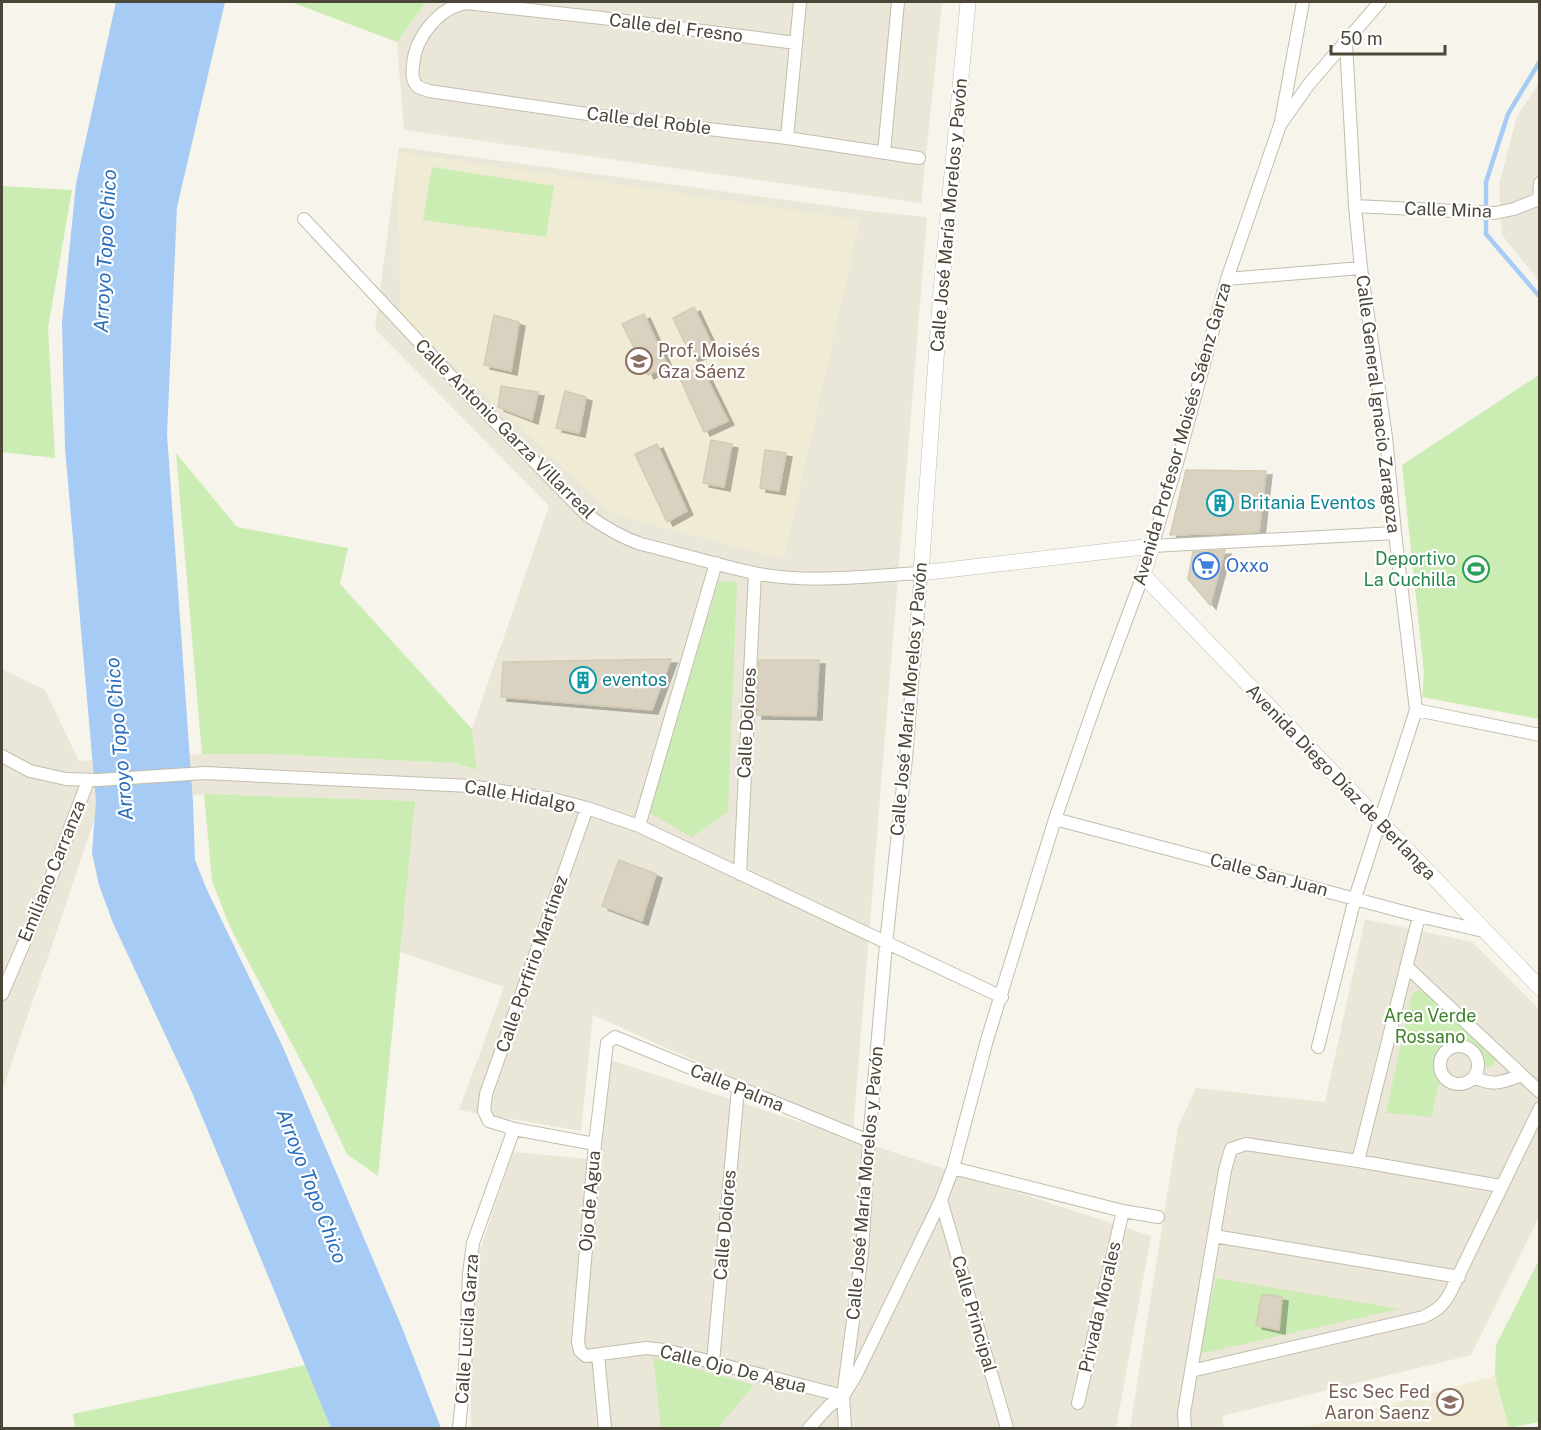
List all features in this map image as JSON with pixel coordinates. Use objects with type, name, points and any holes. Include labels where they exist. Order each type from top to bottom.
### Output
[{"type":"street","points":[[787,138],[800,2]]},
{"type":"street","points":[[884,153],[898,2]]},
{"type":"street","name":"Calle José María Morelos y Pavón","points":[[845,1428],[843,1396],[862,1253],[886,944],[906,758],[940,303],[968,2]]},
{"type":"street","points":[[1280,125],[1303,2]]},
{"type":"street","name":"Avenida Profesor Moisés Sáenz Garza","points":[[843,1396],[862,1363],[941,1200],[953,1168],[987,1040],[1055,819],[1143,575],[1178,463],[1227,279],[1280,125],[1309,84],[1380,2]]},
{"type":"street","name":"Calle del Fresno","points":[[415,84],[412,68],[417,45],[431,26],[451,8],[466,3],[796,43]]},
{"type":"street","name":"Calle General Ignacio Zaragoza","points":[[1318,1047],[1355,898],[1416,710],[1386,436],[1361,268],[1355,206],[1346,43]]},
{"type":"street","name":"Calle del Roble","points":[[415,84],[422,89],[476,98],[629,120],[787,138],[919,158]]},
{"type":"street","points":[[1539,183],[1539,199]]},
{"type":"street","name":"Calle Mina","points":[[1355,206],[1495,213],[1514,209],[1539,199]]},
{"type":"street","name":"Calle Antonio Garza Villarreal","points":[[304,219],[463,389],[586,514],[606,529],[624,538],[754,573],[831,578],[921,573],[1152,546],[1395,533]]},
{"type":"street","points":[[1227,279],[1361,268]]},
{"type":"street","points":[[639,826],[716,563]]},
{"type":"street","name":"Calle Dolores","points":[[740,873],[754,573]]},
{"type":"street","name":"Avenida Diego Díaz de Berlanga","points":[[1143,575],[1539,988]]},
{"type":"street","points":[[1416,710],[1539,735]]},
{"type":"street","name":"Calle Hidalgo","points":[[2,756],[41,775],[93,781],[205,773],[470,786],[553,799],[639,826],[1002,997]]},
{"type":"street","name":"Emiliano Carranza","points":[[2,994],[93,781]]},
{"type":"street","name":"Calle Porfirio Martínez","points":[[514,1129],[489,1121],[484,1111],[486,1094],[587,808]]},
{"type":"street","name":"Calle San Juan","points":[[1055,819],[1483,931]]},
{"type":"street","points":[[1358,1161],[1419,916]]},
{"type":"street","points":[[1407,967],[1539,1092]]},
{"type":"street","name":"Calle Palma","points":[[607,1043],[615,1037],[869,1141]]},
{"type":"street","name":"Ojo de Agua","points":[[605,1428],[592,1356],[580,1351],[578,1342],[595,1144],[607,1043]]},
{"type":"street","points":[[1474,1077],[1487,1083],[1500,1083],[1522,1075]]},
{"type":"street","name":"Calle Dolores","points":[[713,1362],[738,1089]]},
{"type":"street","points":[[1191,1371],[1423,1317],[1436,1311],[1443,1305],[1459,1277],[1500,1186],[1539,1108]]},
{"type":"street","points":[[514,1129],[595,1144]]},
{"type":"street","name":"Calle Lucila Garza","points":[[459,1428],[473,1243],[514,1129]]},
{"type":"street","points":[[1185,1428],[1184,1413],[1231,1149],[1246,1144],[1500,1186]]},
{"type":"street","points":[[953,1168],[1158,1218]]},
{"type":"street","name":"Calle Principal","points":[[941,1200],[1006,1428]]},
{"type":"street","name":"Privada Morales","points":[[1078,1403],[1123,1210]]},
{"type":"street","points":[[1214,1236],[1459,1277]]},
{"type":"street","name":"Calle Ojo De Agua","points":[[592,1356],[646,1348],[665,1350],[843,1396]]},
{"type":"street","points":[[809,1428],[843,1396]]},
{"type":"shaded area","points":[[426,2],[942,2],[921,203],[404,130],[397,42]]},
{"type":"shaded area","points":[[1539,83],[1539,281],[1502,235],[1499,185],[1517,116]]},
{"type":"shaded area","points":[[399,147],[867,211],[927,217],[853,1132],[593,1015],[581,1131],[459,1110],[504,987],[400,952],[414,801],[204,794],[98,809],[2,1092],[2,669],[45,690],[79,761],[202,754],[266,754],[455,763],[476,770],[472,729],[549,506],[375,329]]},
{"type":"shaded area","name":"Prof. Moisés Gza Sáenz","points":[[398,152],[860,220],[784,559],[614,515],[400,315]]},
{"type":"shaded area","points":[[1365,919],[1472,942],[1539,1009],[1540,1215],[1471,1355],[1222,1416],[1224,1428],[1130,1428],[1178,1127],[1196,1088],[1325,1102]]},
{"type":"shaded area","points":[[607,1059],[1151,1236],[1116,1428],[471,1428],[469,1282],[513,1152],[600,1160]]},
{"type":"shaded area","name":"Esc Sec Fed Aaron Saenz","points":[[1495,1376],[1509,1428],[1303,1428]]},
{"type":"green space","points":[[291,2],[426,2],[397,42]]},
{"type":"green space","points":[[432,167],[554,186],[546,237],[423,220]]},
{"type":"green space","points":[[2,186],[72,190],[48,328],[55,458],[2,452]]},
{"type":"green space","name":"Deportivo La Cuchilla","points":[[1539,375],[1539,719],[1422,697],[1424,673],[1402,465]]},
{"type":"green space","points":[[176,453],[237,527],[348,548],[340,584],[472,729],[477,770],[455,763],[266,754],[202,754]]},
{"type":"green space","points":[[719,581],[737,582],[728,812],[692,837],[648,812]]},
{"type":"green space","points":[[204,794],[415,801],[378,1176],[347,1154],[319,1095],[230,927],[212,881]]},
{"type":"green space","name":"Area Verde Rossano","points":[[1418,990],[1428,992],[1495,1058],[1493,1066],[1481,1068],[1475,1052],[1467,1044],[1451,1043],[1444,1047],[1436,1063],[1437,1073],[1442,1083],[1438,1084],[1432,1117],[1386,1113],[1412,995]]},
{"type":"green space","points":[[1539,1260],[1539,1422],[1509,1428],[1495,1376],[1496,1345]]},
{"type":"green space","points":[[1216,1278],[1399,1309],[1199,1354]]},
{"type":"green space","points":[[653,1357],[754,1385],[718,1428],[661,1428]]},
{"type":"green space","points":[[306,1365],[331,1428],[75,1428],[73,1414]]},
{"type":"water","name":"Arroyo Topo Chico","points":[[116,2],[225,2],[177,207],[167,434],[195,860],[207,890],[282,1045],[403,1330],[441,1428],[331,1428],[191,1090],[113,923],[99,885],[92,853],[96,801],[65,448],[62,323],[76,184]]},
{"type":"building","points":[[694,307],[714,349],[692,358],[673,318]]},
{"type":"building","points":[[644,314],[667,365],[648,375],[622,324]]},
{"type":"building","points":[[494,315],[519,322],[511,371],[484,365]]},
{"type":"building","points":[[701,366],[728,421],[704,432],[679,376]]},
{"type":"building","points":[[501,386],[538,392],[532,420],[498,407]]},
{"type":"building","points":[[565,391],[586,397],[579,433],[556,428]]},
{"type":"building","points":[[711,440],[732,444],[724,487],[703,483]]},
{"type":"building","points":[[657,444],[687,511],[667,522],[635,454]]},
{"type":"building","points":[[765,450],[786,453],[779,491],[760,488]]},
{"type":"building","name":"Britania Eventos","points":[[1186,470],[1266,471],[1259,532],[1170,535]]},
{"type":"building","name":"Oxxo","points":[[1225,550],[1210,605],[1188,579],[1193,552]]},
{"type":"building","name":"eventos","points":[[671,659],[652,710],[501,697],[503,662]]},
{"type":"building","points":[[759,660],[819,660],[816,716],[756,715]]},
{"type":"building","points":[[619,860],[656,874],[642,921],[602,906]]},
{"type":"building","points":[[1262,1294],[1282,1297],[1279,1330],[1256,1325]]},
{"type":"waterway","points":[[1540,61],[1508,114],[1486,182],[1486,234],[1540,297]]},
{"type":"place","name":"Prof. Moisés Gza Sáenz","points":[[639,361]]},
{"type":"place","name":"Britania Eventos","points":[[1220,503]]},
{"type":"place","name":"Oxxo","points":[[1206,566]]},
{"type":"place","name":"Deportivo La Cuchilla","points":[[1476,569]]},
{"type":"place","name":"eventos","points":[[583,680]]},
{"type":"place","name":"Esc Sec Fed Aaron Saenz","points":[[1450,1402]]}]
